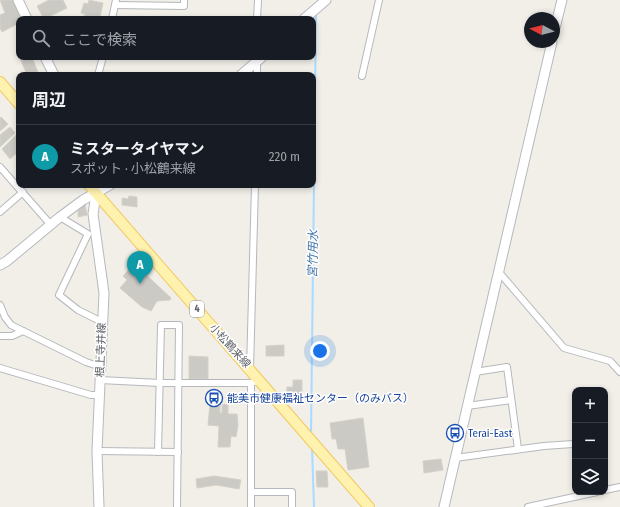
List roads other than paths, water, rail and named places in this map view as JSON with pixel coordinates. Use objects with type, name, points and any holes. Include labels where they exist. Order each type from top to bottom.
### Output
[{"type":"main road","points":[[18,0],[26,16]]},
{"type":"main road","points":[[559,12],[562,0]]},
{"type":"main road","points":[[307,16],[324,2]]},
{"type":"main road","points":[[444,507],[454,458],[551,48]]},
{"type":"main road","points":[[46,60],[52,72]]},
{"type":"main road","points":[[244,72],[256,60]]},
{"type":"main road","points":[[0,82],[16,101]]},
{"type":"main road","points":[[0,265],[83,200],[93,188]]},
{"type":"main road","name":"根上寺井線","points":[[93,188],[93,214],[104,293],[97,451],[99,507]]},
{"type":"main road","name":"小松鶴来線","points":[[93,188],[250,369],[255,382],[306,433],[369,507]]},
{"type":"street","points":[[113,16],[116,3],[152,3],[184,6],[184,0]]},
{"type":"street","points":[[257,16],[258,0]]},
{"type":"street","points":[[362,76],[380,0]]},
{"type":"street","points":[[99,72],[101,60]]},
{"type":"street","points":[[257,72],[258,60]]},
{"type":"street","points":[[0,167],[16,184]]},
{"type":"street","points":[[19,188],[51,225]]},
{"type":"street","points":[[250,369],[254,188]]},
{"type":"street","points":[[0,212],[23,192]]},
{"type":"street","points":[[60,217],[88,234],[59,295],[78,310],[102,322]]},
{"type":"street","points":[[498,271],[564,348],[610,361],[620,372]]},
{"type":"street","points":[[0,305],[4,317],[11,325],[86,362],[101,367]]},
{"type":"street","points":[[158,452],[161,325],[179,325],[177,507]]},
{"type":"street","points":[[0,336],[12,336],[23,331]]},
{"type":"street","points":[[475,372],[507,367],[518,449]]},
{"type":"street","points":[[0,368],[91,395],[99,395]]},
{"type":"street","points":[[100,380],[160,383],[255,382],[251,507]]},
{"type":"street","points":[[467,406],[511,400]]},
{"type":"street","points":[[454,458],[518,449],[572,444]]},
{"type":"street","points":[[97,451],[178,452]]},
{"type":"street","points":[[608,489],[620,487]]},
{"type":"street","points":[[251,492],[292,492],[292,507]]},
{"type":"street","points":[[528,507],[583,495]]},
{"type":"waterway","name":"宮竹用水","points":[[315,60],[315,72]]},
{"type":"waterway","name":"宮竹用水","points":[[311,435],[314,188]]},
{"type":"waterway","name":"宮竹用水","points":[[312,447],[314,507]]},
{"type":"place","name":"ミスタータイヤマン","points":[[140,284]]},
{"type":"place","name":"能美市健康福祉センター（のみバス）","points":[[214,398]]},
{"type":"place","name":"Terai-East","points":[[455,433]]}]
